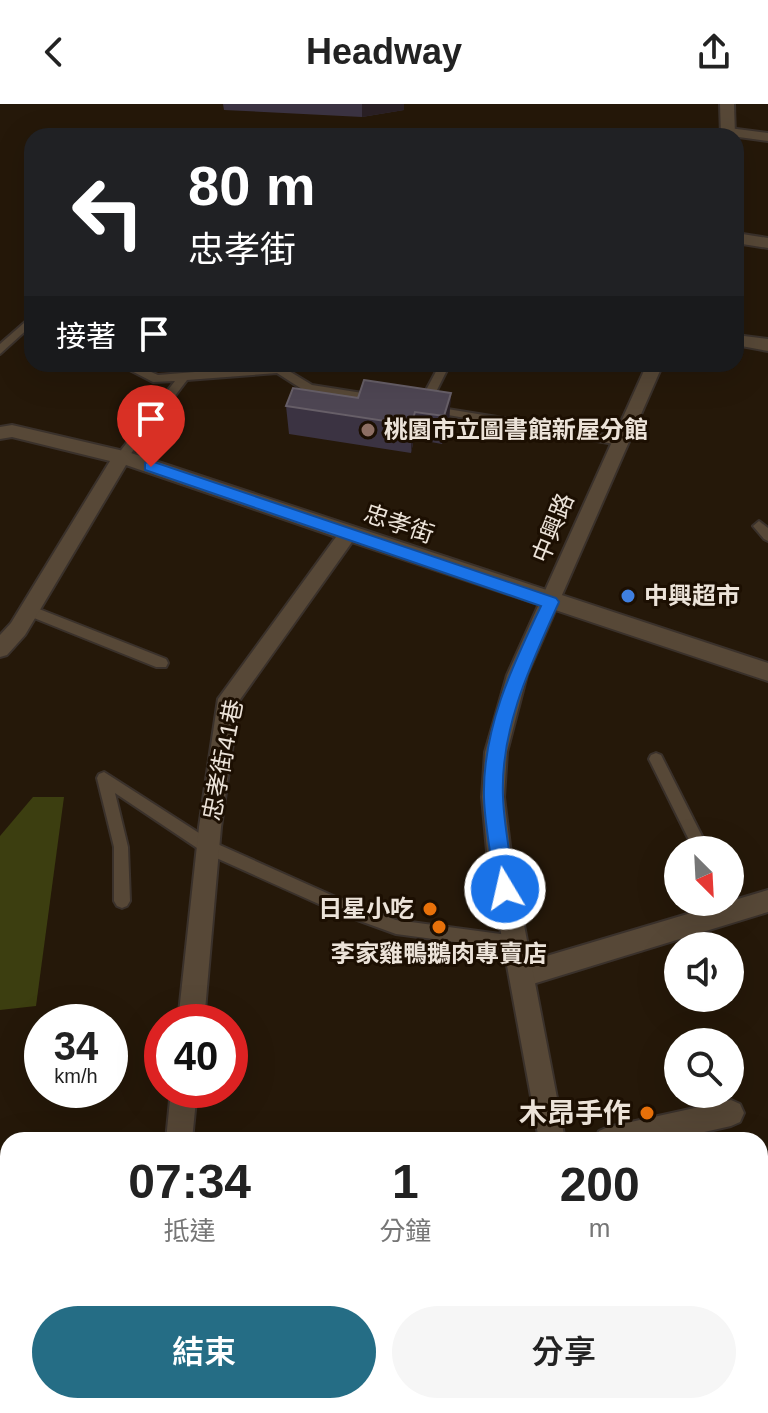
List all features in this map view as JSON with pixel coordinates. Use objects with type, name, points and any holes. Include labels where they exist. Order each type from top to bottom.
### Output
[{"type":"street","points":[[727,104],[728,128]]},
{"type":"street","points":[[744,135],[768,137]]},
{"type":"street","points":[[744,239],[768,243]]},
{"type":"street","points":[[744,341],[768,345]]},
{"type":"street","name":"中興路","points":[[551,1132],[498,849],[493,797],[496,752],[517,675],[651,372]]},
{"type":"street","name":"忠孝街","points":[[6,432],[122,457],[768,672]]},
{"type":"street","points":[[0,649],[29,610],[122,457]]},
{"type":"street","name":"忠孝街41巷","points":[[193,1004],[208,847],[229,699],[348,534]]},
{"type":"street","points":[[744,905],[768,901]]},
{"type":"street","points":[[523,975],[703,916]]},
{"type":"street","points":[[180,1132],[182,1108]]},
{"type":"street","points":[[644,1132],[731,1113]]},
{"type":"lane","points":[[0,350],[24,329]]},
{"type":"lane","points":[[141,372],[157,379],[243,372]]},
{"type":"lane","points":[[284,372],[309,388],[395,403]]},
{"type":"lane","points":[[423,407],[441,372]]},
{"type":"lane","points":[[122,457],[184,377]]},
{"type":"lane","points":[[409,405],[620,441]]},
{"type":"lane","points":[[29,610],[161,663]]},
{"type":"lane","points":[[656,759],[695,836]]},
{"type":"lane","points":[[122,901],[121,847],[104,778],[208,847],[298,889],[396,927],[516,943]]},
{"type":"shaded area","points":[[33,797],[64,797],[36,1004],[0,1010],[0,836]]},
{"type":"building","points":[[364,380],[451,393],[444,416],[415,412],[411,425],[286,406],[293,388],[358,398]]},
{"type":"place","name":"桃園市立圖書館新屋分館","points":[[368,430]]},
{"type":"place","name":"中興超市","points":[[628,596]]},
{"type":"place","name":"日星小吃","points":[[430,909]]},
{"type":"place","name":"李家雞鴨鵝肉專賣店","points":[[439,927]]},
{"type":"place","name":"木昂手作","points":[[647,1113]]},
{"type":"route","points":[[151,467],[551,602],[517,675],[496,752],[493,797],[505,889]]}]
